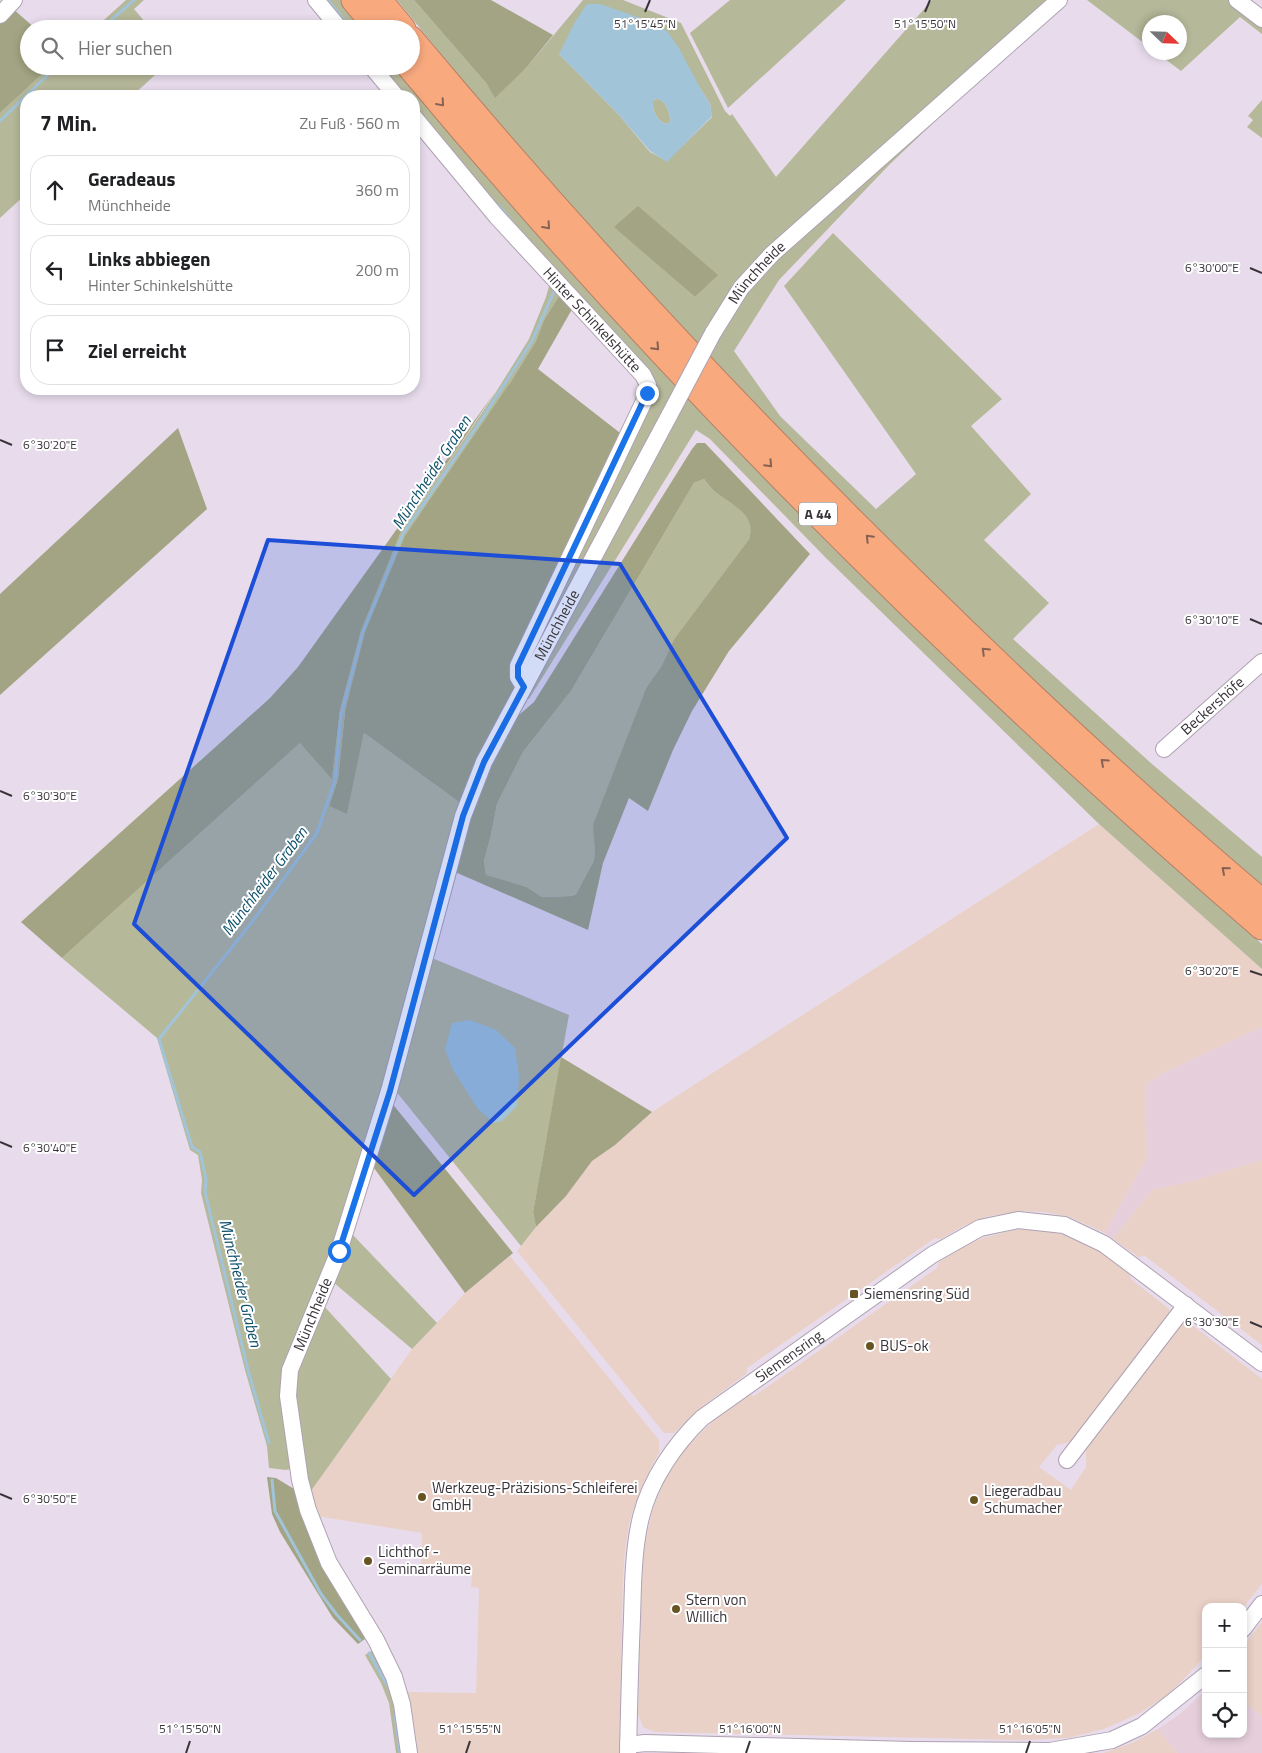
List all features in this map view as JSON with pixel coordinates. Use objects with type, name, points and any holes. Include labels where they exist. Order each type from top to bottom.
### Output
[{"type":"highway","points":[[354,0],[371,20]]},
{"type":"highway","points":[[379,0],[395,20]]},
{"type":"highway","name":"A 44","points":[[420,50],[498,141],[626,285],[708,373],[849,518],[1031,694],[1168,820],[1262,902]]},
{"type":"highway","name":"A 44","points":[[417,75],[492,163],[646,336],[830,527],[1033,723],[1262,928]]},
{"type":"street","points":[[0,15],[14,0]]},
{"type":"street","points":[[316,0],[333,20]]},
{"type":"street","name":"Münchheide","points":[[409,1753],[402,1704],[394,1677],[376,1640],[328,1563],[308,1510],[300,1480],[288,1396],[290,1370],[339,1251],[390,1091],[463,816],[484,762],[713,333],[741,288],[772,254],[1059,0]]},
{"type":"street","points":[[1237,0],[1262,19]]},
{"type":"street","points":[[378,75],[391,90]]},
{"type":"street","name":"Hinter Schinkelshütte","points":[[420,124],[497,217],[643,375],[648,384],[646,397],[518,666],[518,677],[524,687]]},
{"type":"street","name":"Beckershöfe","points":[[1164,749],[1262,662]]},
{"type":"street","name":"Siemensring","points":[[628,1749],[633,1567],[641,1516],[655,1480],[672,1451],[687,1432],[702,1418],[932,1255],[980,1228],[1018,1220],[1064,1225],[1104,1244],[1262,1363]]},
{"type":"street","points":[[1067,1460],[1186,1305]]},
{"type":"street","points":[[1247,1624],[1262,1604]]},
{"type":"street","points":[[628,1749],[654,1743],[910,1750],[1050,1751],[1112,1740],[1142,1726],[1202,1678]]},
{"type":"highlighted area","points":[[268,540],[620,564],[787,838],[414,1195],[134,924]]},
{"type":"shaded area","points":[[1099,824],[1262,969],[1262,1027],[1165,1072],[1148,1083],[1145,1088],[1147,1157],[1105,1233],[1070,1217],[1045,1212],[1021,1211],[990,1216],[965,1225],[941,1239],[935,1238],[747,1368],[746,1374],[704,1405],[674,1433],[664,1433],[517,1251],[536,1227],[566,1196],[592,1161],[615,1145],[652,1112]]},
{"type":"shaded area","points":[[1262,1027],[1262,1160],[1196,1180],[1152,1190],[1113,1239],[1105,1233],[1147,1157],[1145,1088],[1148,1083],[1165,1072]]},
{"type":"shaded area","points":[[1262,1160],[1262,1345],[1145,1256],[1139,1257],[1113,1239],[1152,1190],[1196,1180]]},
{"type":"shaded area","points":[[1018,1229],[1042,1230],[1066,1235],[1087,1244],[1109,1257],[1130,1273],[1131,1279],[1169,1309],[1170,1316],[1074,1441],[1057,1445],[1039,1467],[1071,1490],[1086,1467],[1086,1450],[1090,1442],[1180,1323],[1187,1321],[1262,1379],[1262,1584],[1247,1603],[1202,1603],[1202,1659],[1166,1696],[1140,1713],[1104,1729],[1068,1738],[1021,1740],[655,1732],[643,1727],[638,1714],[643,1552],[652,1511],[665,1479],[684,1450],[715,1419],[748,1394],[754,1396],[937,1268],[939,1262],[963,1247],[983,1238]]},
{"type":"shaded area","points":[[510,1256],[659,1440],[659,1453],[644,1481],[634,1507],[625,1550],[619,1753],[417,1753],[416,1736],[404,1692],[476,1693],[479,1588],[471,1587],[472,1575],[421,1568],[422,1533],[316,1516],[308,1495],[412,1349],[467,1291]]},
{"type":"shaded area","points":[[1262,1622],[1262,1716],[1247,1705],[1247,1641]]},
{"type":"shaded area","points":[[1202,1694],[1202,1738],[1247,1738],[1247,1705],[1262,1716],[1262,1753],[1177,1753],[1158,1729],[1180,1714]]},
{"type":"shaded area","points":[[1158,1729],[1177,1753],[1103,1753],[1132,1743]]},
{"type":"green space","points":[[126,0],[144,0],[134,9],[143,20],[104,20]]},
{"type":"green space","points":[[321,0],[342,0],[359,20],[338,20]]},
{"type":"green space","points":[[397,0],[414,0],[486,83],[495,97],[527,67],[583,0],[623,0],[681,23],[725,111],[730,116],[732,114],[776,177],[932,0],[1052,0],[751,284],[932,117],[930,126],[890,164],[779,280],[734,351],[780,416],[876,509],[916,474],[784,286],[833,233],[1002,399],[971,426],[1031,494],[984,540],[1049,603],[1013,639],[1152,764],[1262,857],[1262,886],[1190,824],[1077,721],[954,604],[662,312],[487,110],[420,28],[420,20],[413,20]],"holes":[[[559,54],[700,88],[710,104],[712,117],[667,161],[650,152],[619,115]],[[615,227],[717,275],[695,297]]]},
{"type":"green space","points":[[414,0],[491,0],[553,35],[527,67],[495,98],[486,83]]},
{"type":"green space","points":[[730,0],[846,0],[728,108],[690,33]]},
{"type":"green space","points":[[1087,0],[1229,0],[1262,25],[1262,34],[1240,17],[1181,71],[1166,60],[1187,60],[1187,15],[1142,15],[1142,42]]},
{"type":"green space","points":[[12,8],[26,20],[20,20],[20,75],[41,75],[25,90],[20,90],[20,95],[0,113],[0,21]]},
{"type":"green space","points":[[41,75],[155,75],[139,90],[25,90]]},
{"type":"green space","points":[[383,75],[405,75],[418,90],[395,90]]},
{"type":"green space","points":[[420,92],[688,398],[834,549],[950,661],[1075,778],[1262,944],[1262,969],[1099,824],[827,559],[710,439],[696,430],[529,699],[524,696],[524,677],[519,671],[655,385],[420,119]]},
{"type":"green space","points":[[20,95],[20,200],[0,218],[0,113]]},
{"type":"green space","points":[[656,99],[663,101],[666,106],[671,120],[668,124],[661,121],[655,112],[653,101]]},
{"type":"green space","points":[[1262,100],[1262,138],[1247,127],[1253,120],[1248,116]]},
{"type":"green space","points":[[638,206],[718,275],[695,297],[614,227]]},
{"type":"green space","points":[[551,279],[562,291],[544,320],[536,341],[510,383],[345,712],[338,779],[329,806],[347,813],[364,733],[463,805],[364,1166],[292,1346],[291,1469],[269,1468],[267,1446],[245,1370],[201,1193],[202,1180],[198,1155],[190,1150],[157,1038],[62,958],[301,742],[332,778],[340,710],[361,631],[400,534],[496,392],[529,339],[546,297]]},
{"type":"green space","points":[[562,291],[575,304],[538,369],[624,436],[517,691],[463,805],[364,733],[347,814],[329,806],[338,779],[345,712],[365,632],[405,536],[510,383],[536,341],[544,320]]},
{"type":"green space","points":[[495,392],[400,534],[361,631],[340,710],[332,779],[300,743],[62,958],[21,922],[270,698],[298,667]]},
{"type":"green space","points":[[178,428],[207,509],[0,695],[0,594]]},
{"type":"green space","points":[[697,443],[705,443],[810,554],[729,651],[692,711],[673,750],[648,811],[629,798],[603,863],[588,930],[455,872],[479,781],[512,721],[534,702]],"holes":[[[704,479],[714,491],[737,507],[747,517],[751,531],[749,539],[674,639],[662,665],[646,688],[593,825],[595,854],[593,862],[576,894],[572,896],[542,897],[527,887],[486,875],[484,861],[497,804],[523,752],[571,691],[694,483]]]},
{"type":"green space","points":[[704,479],[714,491],[737,507],[747,517],[751,531],[749,539],[674,639],[662,665],[646,688],[594,825],[595,854],[593,862],[576,894],[572,896],[542,897],[527,887],[486,876],[484,861],[497,804],[523,752],[571,691],[694,483]]},
{"type":"green space","points":[[432,958],[569,1015],[533,1212],[536,1227],[521,1246],[395,1090]]},
{"type":"green space","points":[[561,1057],[652,1112],[615,1145],[592,1161],[566,1196],[536,1227],[533,1212]]},
{"type":"green space","points":[[391,1102],[513,1253],[465,1293],[374,1168]]},
{"type":"green space","points":[[351,1233],[437,1323],[412,1349],[333,1282]]},
{"type":"green space","points":[[323,1305],[391,1379],[308,1495],[293,1381]]},
{"type":"green space","points":[[267,1477],[276,1478],[299,1492],[369,1636],[358,1644],[333,1618],[280,1532],[272,1514]]},
{"type":"green space","points":[[376,1648],[391,1678],[408,1753],[396,1753],[389,1703],[381,1683],[365,1655]]},
{"type":"water","points":[[587,4],[600,4],[646,20],[667,31],[679,48],[710,104],[712,116],[667,162],[650,151],[619,115],[559,54],[575,22]],"holes":[[[656,99],[663,101],[668,110],[671,120],[668,124],[661,121],[655,112],[653,101]]]},
{"type":"water","points":[[470,1020],[496,1030],[515,1048],[519,1076],[517,1106],[502,1121],[494,1123],[478,1109],[453,1070],[445,1049],[452,1023]]},
{"type":"waterway","points":[[111,20],[134,0]]},
{"type":"waterway","name":"Münchheider Graben","points":[[328,0],[344,20]]},
{"type":"waterway","points":[[32,90],[48,75]]},
{"type":"waterway","points":[[0,121],[20,102]]},
{"type":"waterway","name":"Münchheider Graben","points":[[498,205],[510,219]]},
{"type":"waterway","name":"Münchheider Graben","points":[[269,1443],[248,1370],[205,1192],[206,1179],[200,1152],[192,1147],[159,1039],[252,922],[317,833],[335,780],[341,715],[363,632],[403,534],[482,419],[532,341],[555,289]]},
{"type":"waterway","name":"Münchheider Graben","points":[[272,1480],[275,1511],[321,1594],[360,1640]]},
{"type":"waterway","name":"Münchheider Graben","points":[[369,1653],[390,1690]]},
{"type":"waterway","name":"Münchheider Graben","points":[[395,1715],[400,1753]]},
{"type":"place","name":"Siemensring Süd","points":[[854,1294]]},
{"type":"place","name":"BUS-ok","points":[[870,1346]]},
{"type":"place","name":"Werkzeug-Präzisions-Schleiferei GmbH","points":[[422,1497]]},
{"type":"place","name":"Liegeradbau Schumacher","points":[[974,1500]]},
{"type":"place","name":"Lichthof - Seminarräume","points":[[368,1561]]},
{"type":"place","name":"Stern von Willich","points":[[676,1609]]},
{"type":"route","points":[[339,1251],[390,1091],[463,816],[484,762],[524,687],[518,677],[518,666],[647,393]]}]
